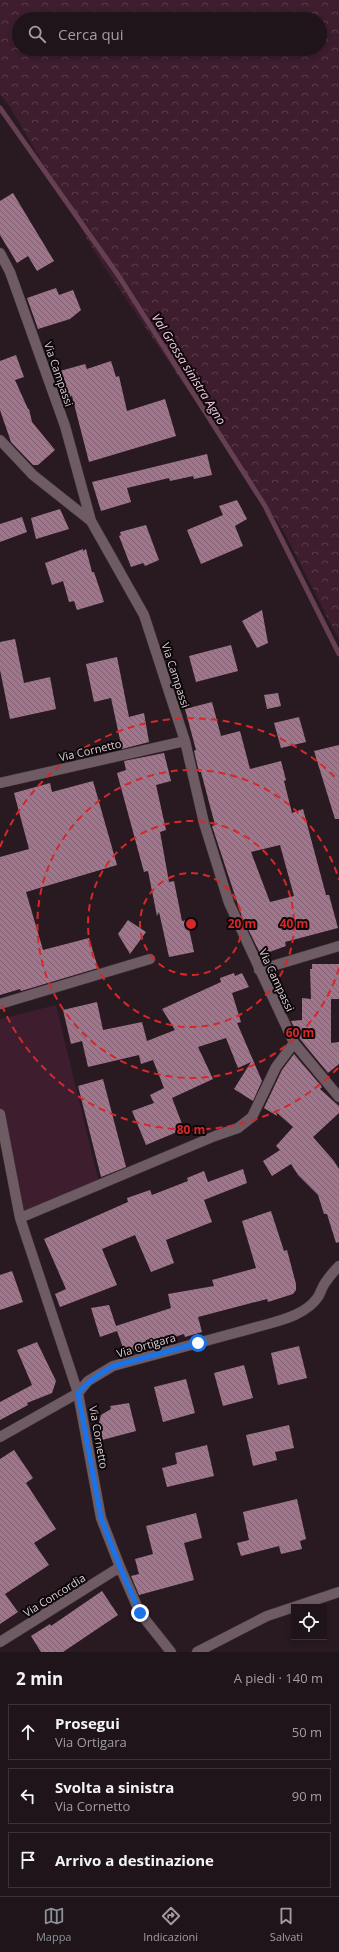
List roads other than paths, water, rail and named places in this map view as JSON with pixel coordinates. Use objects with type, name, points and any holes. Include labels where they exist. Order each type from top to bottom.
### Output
[{"type":"street","name":"Via Campassi","points":[[0,253],[10,272],[64,426],[91,521],[144,615],[185,741],[204,823],[229,903],[259,970],[294,1042],[339,1098]]},
{"type":"street","points":[[0,440],[33,475],[91,521]]},
{"type":"street","name":"Via Cornetto","points":[[0,783],[185,741]]},
{"type":"street","points":[[259,970],[339,946]]},
{"type":"street","points":[[0,1004],[150,959]]},
{"type":"street","points":[[20,1218],[214,1136],[238,1128],[252,1117],[276,1067],[294,1042]]},
{"type":"street","name":"Via Cornetto","points":[[0,1114],[20,1218],[78,1393],[101,1518],[140,1613],[171,1652]]},
{"type":"street","name":"Via Ortigara","points":[[0,1437],[78,1393],[88,1381],[114,1366],[290,1318],[312,1305],[319,1296],[325,1283],[339,1266]]},
{"type":"street","name":"Via Concordia","points":[[0,1642],[120,1567]]},
{"type":"street","points":[[197,1652],[267,1616],[339,1592]]},
{"type":"waterway","name":"Val Grossa sinistra Agno","points":[[0,108],[118,275],[265,506],[339,654]]}]
